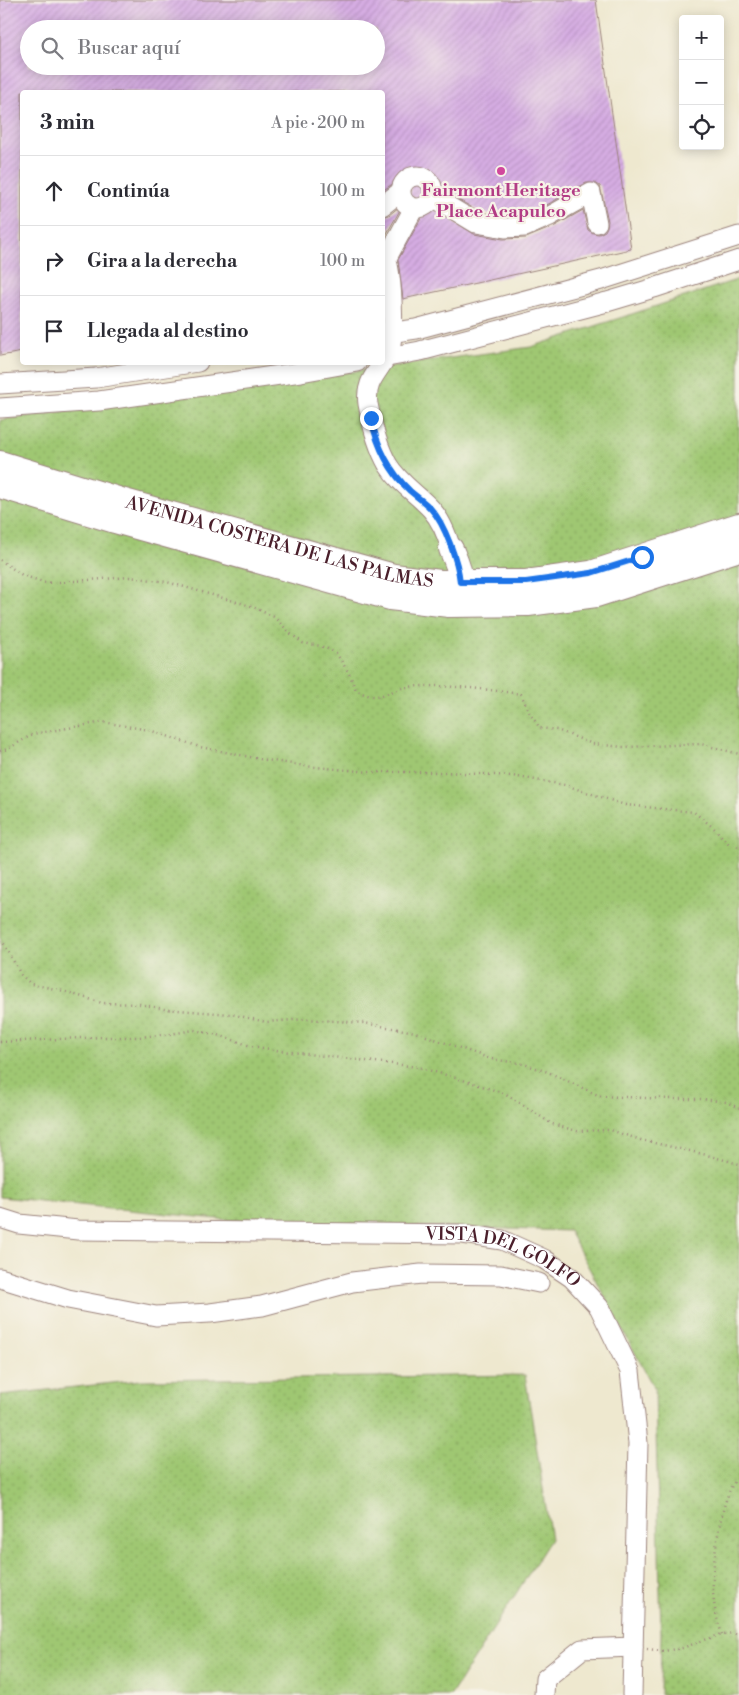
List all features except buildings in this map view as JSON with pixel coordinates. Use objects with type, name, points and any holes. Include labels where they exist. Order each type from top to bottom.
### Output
[{"type":"main road","name":"AVENIDA COSTERA DE LAS PALMAS","points":[[0,463],[121,500],[394,576],[450,582],[526,582],[591,573],[739,525]]},
{"type":"main road","name":"AVENIDA COSTERA DE LAS PALMAS","points":[[0,486],[114,521],[390,598],[449,605],[528,604],[596,595],[739,548]]},
{"type":"main road","points":[[449,605],[450,582],[442,568],[451,549]]},
{"type":"street","points":[[413,175],[425,177],[432,185],[433,197],[426,206],[414,208],[404,203],[400,192],[403,181],[413,175]]},
{"type":"street","points":[[385,204],[400,192]]},
{"type":"street","points":[[433,197],[476,223],[505,228],[525,227],[550,216],[591,193],[598,223]]},
{"type":"street","points":[[385,356],[390,348],[387,333],[387,302],[391,276],[385,264],[414,208]]},
{"type":"street","points":[[387,333],[416,329],[601,280],[739,236]]},
{"type":"street","points":[[385,358],[420,351],[607,302],[739,260]]},
{"type":"street","points":[[601,280],[607,302]]},
{"type":"street","points":[[0,384],[96,378],[179,365]]},
{"type":"street","points":[[0,408],[99,401],[343,365]]},
{"type":"street","points":[[356,365],[368,385],[368,400],[375,436],[388,466],[409,490],[431,509],[445,530],[451,549]]},
{"type":"street","points":[[368,385],[380,365]]},
{"type":"street","name":"VISTA DEL GOLFO","points":[[0,1218],[19,1224],[78,1230],[463,1234],[502,1240],[544,1259],[572,1278],[599,1308],[630,1371],[638,1444],[632,1695]]},
{"type":"street","points":[[0,1278],[68,1299],[156,1316],[210,1313],[262,1306],[352,1282],[421,1274],[501,1275],[539,1283]]},
{"type":"street","points":[[544,1695],[545,1679],[582,1648],[633,1647]]},
{"type":"path","points":[[0,560],[22,575],[46,583],[130,577],[167,582],[251,606],[274,617],[290,634],[303,643],[321,646],[336,653],[349,673],[356,690],[367,696],[384,696],[401,688],[428,686],[493,690],[521,694],[530,714],[540,728],[557,730],[594,744],[624,747],[701,744],[739,754]]},
{"type":"path","points":[[0,751],[33,734],[103,722],[149,730],[209,748],[305,766],[370,772],[446,772],[512,776],[565,786],[625,805],[694,812],[715,829],[729,844],[739,847]]},
{"type":"path","points":[[0,941],[3,942],[20,975],[31,984],[60,990],[102,1003],[140,1004],[164,1009],[231,1014],[266,1022],[306,1019],[364,1023],[415,1032],[491,1059],[524,1064],[548,1072],[600,1096],[702,1099],[726,1102],[739,1108]]},
{"type":"path","points":[[0,1042],[139,1037],[194,1030],[218,1035],[251,1046],[282,1052],[418,1067],[506,1094],[552,1124],[577,1131],[610,1130],[641,1140],[739,1164]]},
{"type":"path","points":[[722,1634],[716,1617],[712,1581],[718,1534],[725,1500],[735,1479],[739,1476]]},
{"type":"path","points":[[633,1647],[664,1651],[682,1648],[722,1634],[739,1633]]},
{"type":"green space","points":[[739,279],[739,1695],[660,1695],[661,1634],[655,1390],[569,1231],[228,1220],[0,1197],[0,420],[531,347]]},
{"type":"green space","points":[[525,1375],[551,1539],[451,1695],[0,1695],[0,1395],[141,1380]]},
{"type":"place","name":"Fairmont Heritage Place Acapulco","points":[[501,171]]},
{"type":"route","points":[[371,418],[375,436],[388,466],[409,490],[431,509],[445,530],[459,569],[460,582],[526,582],[591,573],[642,557]]}]
